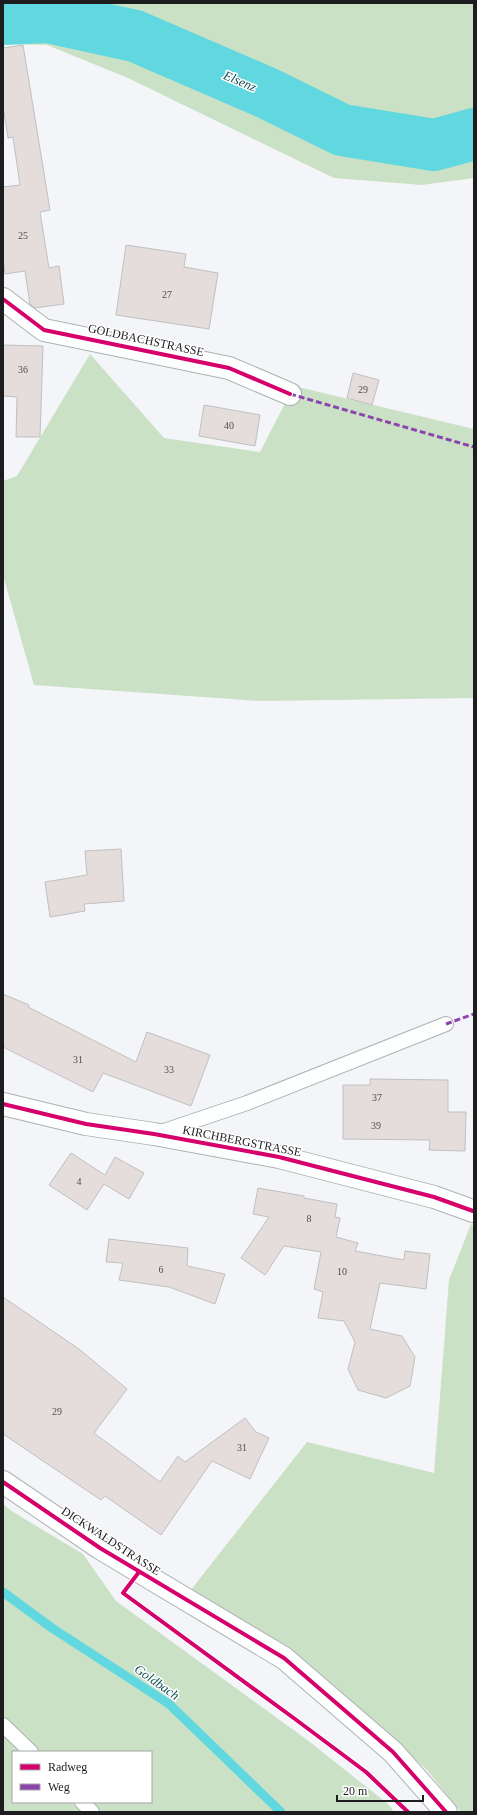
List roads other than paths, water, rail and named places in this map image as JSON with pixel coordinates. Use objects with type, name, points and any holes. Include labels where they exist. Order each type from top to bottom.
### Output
[{"type":"street","name":"GOLDBACHSTRASSE","points":[[3,299],[44,330],[229,368],[290,394]]},
{"type":"street","name":"KIRCHBERGSTRASSE","points":[[3,1104],[86,1124],[154,1134],[279,1157],[434,1197],[474,1211]]},
{"type":"street","name":"DICKWALDSTRASSE","points":[[3,1482],[100,1548],[284,1658],[393,1752],[446,1812]]},
{"type":"lane","points":[[154,1134],[247,1103],[446,1024]]},
{"type":"lane","points":[[3,1725],[30,1751]]},
{"type":"lane","points":[[83,1803],[92,1812]]},
{"type":"waterway","name":"Elsenz","points":[[3,19],[48,17],[135,36],[267,93],[342,130],[434,145],[474,134]]},
{"type":"waterway","name":"Goldbach","points":[[3,1592],[52,1628],[169,1704],[281,1812]]}]
